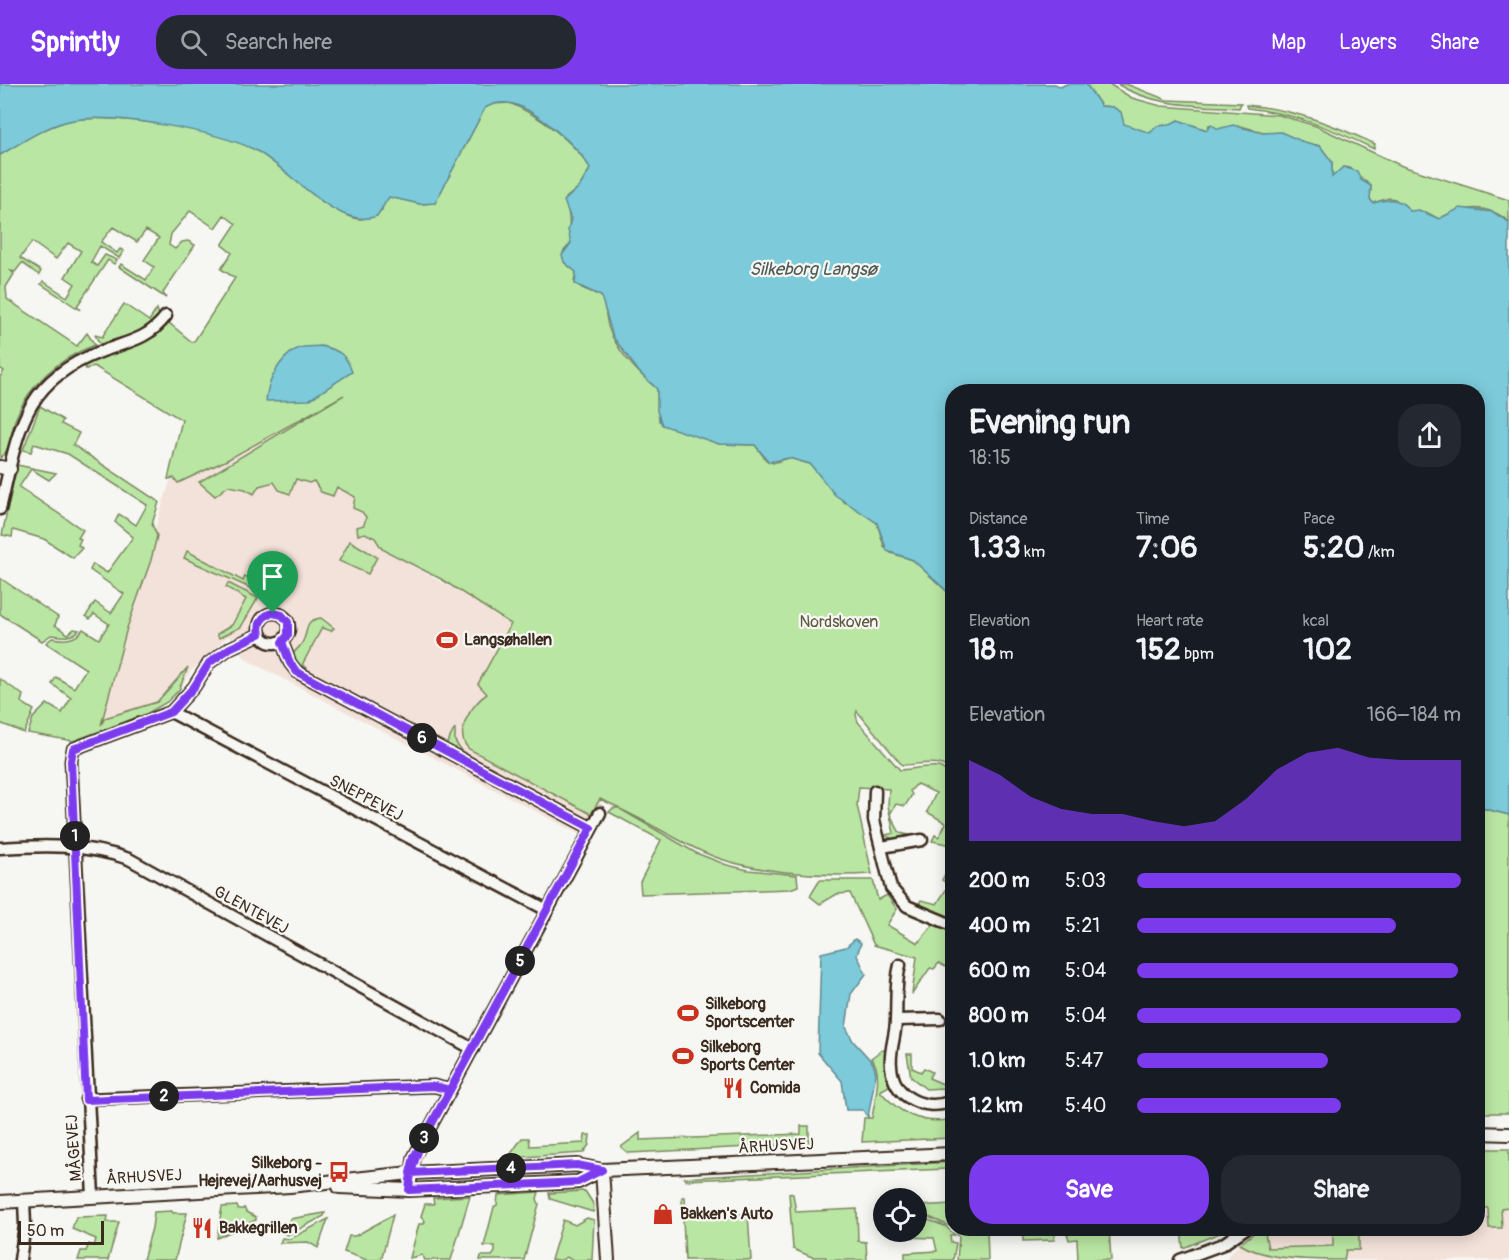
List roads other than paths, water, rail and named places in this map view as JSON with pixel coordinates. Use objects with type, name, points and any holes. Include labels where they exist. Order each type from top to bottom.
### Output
[{"type":"street","points":[[0,509],[5,468],[26,411],[54,376],[72,364],[100,352],[141,340],[156,329],[166,316]]},
{"type":"street","points":[[278,613],[286,618],[290,626],[288,635],[282,642],[271,643],[260,634],[259,626],[263,618],[269,614],[278,613]]},
{"type":"street","name":"MÅGEVEJ","points":[[93,1196],[86,1100],[71,761],[73,749],[171,712],[194,687],[209,663],[230,648],[260,634]]},
{"type":"street","points":[[282,642],[290,663],[297,672],[591,828]]},
{"type":"street","name":"SNEPPEVEJ","points":[[171,712],[547,910]]},
{"type":"street","points":[[875,791],[874,820],[887,875],[898,898],[907,906],[945,922]]},
{"type":"street","points":[[409,1190],[414,1157],[600,813]]},
{"type":"street","points":[[882,847],[922,840]]},
{"type":"street","name":"GLENTEVEJ","points":[[0,848],[75,846],[104,850],[129,859],[473,1049]]},
{"type":"street","points":[[900,965],[896,985],[897,1020],[890,1065],[897,1086],[904,1094],[923,1105],[934,1106],[945,1103]]},
{"type":"street","points":[[897,1020],[940,1019]]},
{"type":"street","points":[[86,1100],[434,1086],[450,1090]]},
{"type":"street","points":[[1485,1133],[1509,1134]]},
{"type":"street","name":"ÅRHUSVEJ","points":[[0,1203],[290,1186],[410,1173],[577,1165],[602,1170],[945,1154]]},
{"type":"street","points":[[602,1170],[608,1260]]},
{"type":"street","name":"ÅRHUSVEJ","points":[[290,1186],[409,1190],[578,1182],[602,1170]]},
{"type":"street","points":[[20,1260],[26,1226],[24,1201]]},
{"type":"street","points":[[1180,1260],[1211,1254],[1237,1236]]},
{"type":"water","name":"Silkeborg Langsø","points":[[0,84],[1055,84],[1061,87],[1066,84],[1086,84],[1101,106],[1113,107],[1121,112],[1124,124],[1150,133],[1157,126],[1169,125],[1178,120],[1207,130],[1211,124],[1218,129],[1233,125],[1263,133],[1281,132],[1308,144],[1320,146],[1332,162],[1332,177],[1343,167],[1357,171],[1361,180],[1371,186],[1370,199],[1373,203],[1398,201],[1410,211],[1419,210],[1439,219],[1460,208],[1493,212],[1509,222],[1509,815],[1485,809],[1485,384],[945,384],[945,590],[913,560],[887,551],[877,523],[835,495],[810,464],[789,458],[769,462],[755,445],[719,444],[662,425],[657,411],[657,389],[639,372],[613,337],[601,296],[575,284],[576,272],[564,262],[562,255],[571,243],[568,230],[571,219],[564,201],[580,186],[590,169],[566,139],[529,111],[505,103],[485,108],[435,203],[420,204],[389,197],[377,216],[361,218],[345,215],[329,206],[253,149],[215,136],[165,125],[114,119],[74,120],[45,129],[0,155]]},
{"type":"water","points":[[321,346],[341,354],[352,372],[309,400],[266,401],[275,372],[285,358],[299,348]]},
{"type":"water","points":[[855,939],[861,943],[857,955],[866,974],[851,994],[846,1027],[853,1041],[873,1063],[876,1073],[868,1117],[863,1110],[846,1110],[842,1081],[818,1053],[821,953],[846,947]]},
{"type":"place","name":"Langsøhallen","points":[[447,640]]},
{"type":"place","name":"Silkeborg Sportscenter","points":[[688,1013]]},
{"type":"place","name":"Silkeborg Sports Center","points":[[683,1056]]},
{"type":"place","name":"Comida","points":[[733,1088]]},
{"type":"place","name":"Silkeborg - Hejrevej/Aarhusvej","points":[[339,1172]]},
{"type":"place","name":"Bakken's Auto","points":[[663,1214]]},
{"type":"place","name":"Bakkegrillen","points":[[202,1228]]},
{"type":"park label","name":"Nordskoven","points":[[839,622]]}]
